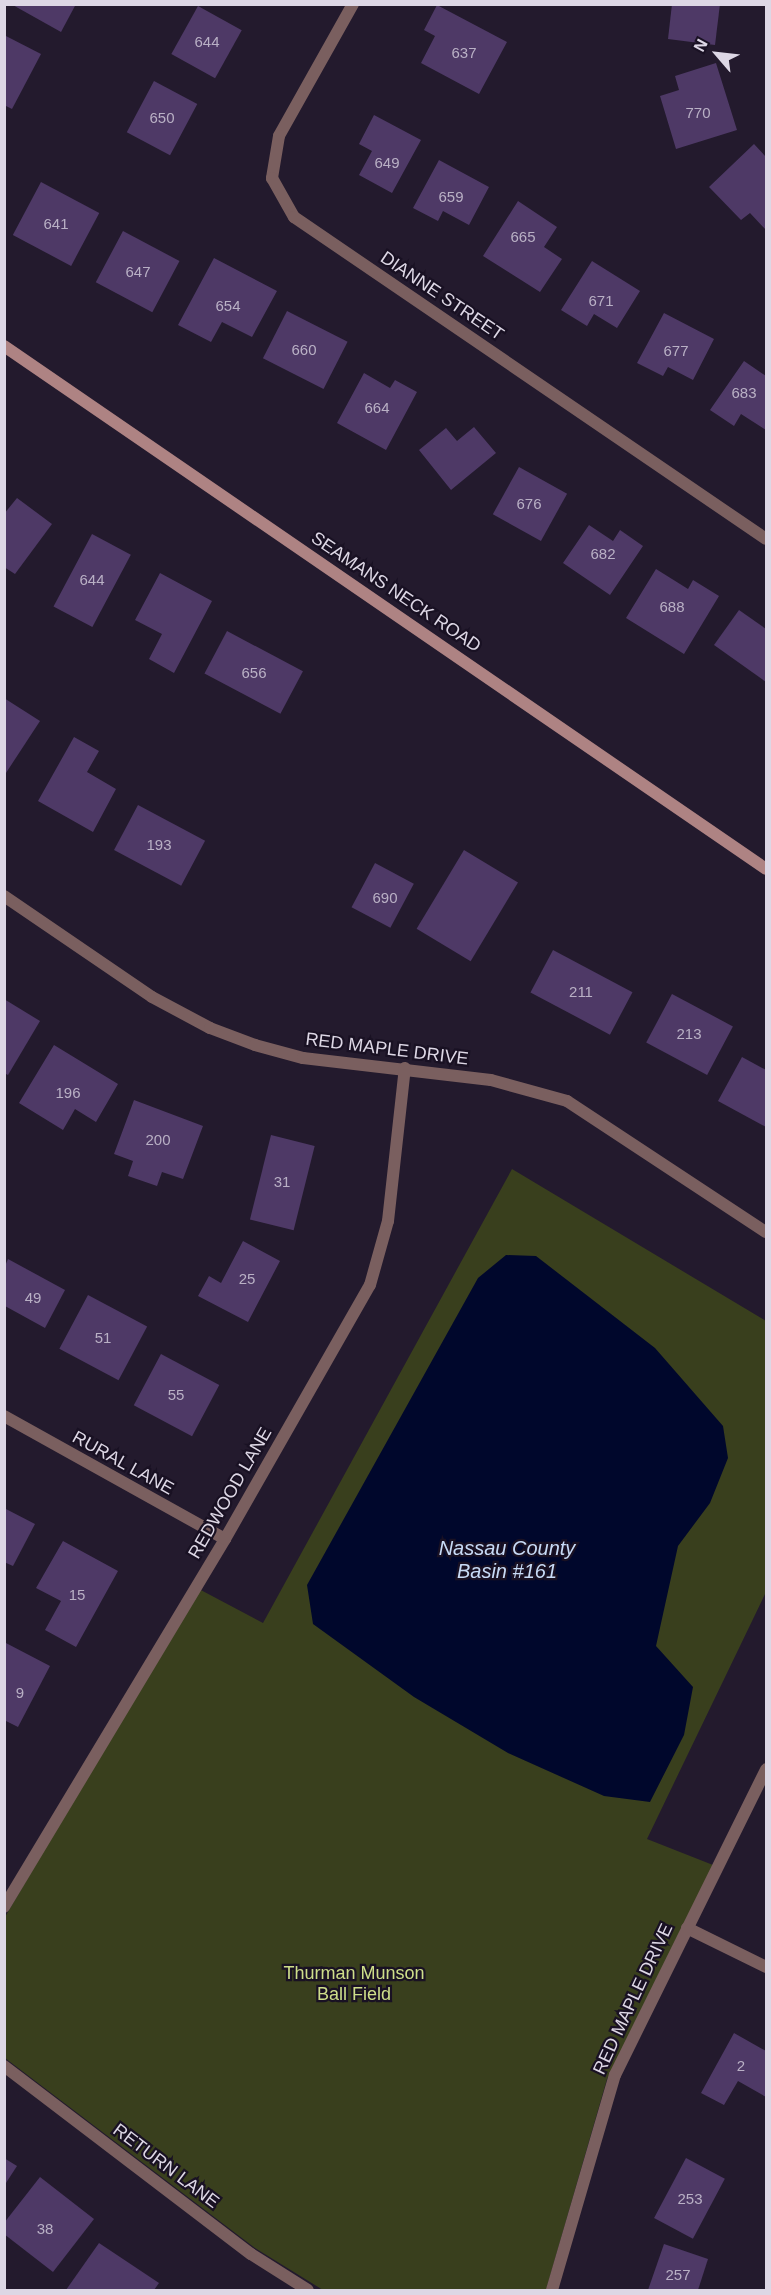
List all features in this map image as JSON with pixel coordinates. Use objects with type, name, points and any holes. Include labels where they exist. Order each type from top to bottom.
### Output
[{"type":"main road","name":"SEAMANS NECK ROAD","points":[[4,346],[766,868]]},
{"type":"street","name":"DIANNE STREET","points":[[353,4],[279,136],[273,178],[294,217],[766,539]]},
{"type":"street","name":"RED MAPLE DRIVE","points":[[4,896],[152,997],[210,1028],[255,1045],[303,1058],[405,1068],[491,1080],[567,1101],[766,1232]]},
{"type":"street","name":"REDWOOD LANE","points":[[4,1907],[225,1539],[370,1285],[388,1221],[405,1068]]},
{"type":"street","name":"RURAL LANE","points":[[4,1416],[225,1539]]},
{"type":"street","name":"RED MAPLE DRIVE","points":[[552,2290],[615,2074],[766,1769]]},
{"type":"street","points":[[687,1928],[766,1967]]},
{"type":"street","name":"RETURN LANE","points":[[4,2066],[251,2254],[308,2290]]},
{"type":"green space","name":"Thurman Munson Ball Field","points":[[512,1169],[766,1321],[766,1592],[647,1839],[713,1865],[607,2079],[546,2290],[323,2290],[255,2248],[5,2058],[5,1917],[197,1588],[263,1623]]},
{"type":"water","name":"Nassau County Basin #161","points":[[506,1255],[536,1256],[655,1348],[723,1426],[728,1458],[710,1503],[678,1546],[656,1646],[693,1687],[684,1735],[650,1802],[604,1796],[508,1753],[414,1697],[313,1624],[307,1585],[478,1278]]},
{"type":"building","points":[[11,4],[76,4],[61,32]]},
{"type":"building","points":[[672,4],[720,4],[715,45],[668,39]]},
{"type":"building","points":[[437,5],[507,42],[479,94],[421,63],[435,36],[424,30]]},
{"type":"building","points":[[198,6],[242,30],[215,78],[171,54]]},
{"type":"building","points":[[4,35],[41,54],[12,109],[4,105]]},
{"type":"building","points":[[716,63],[737,130],[676,149],[660,96],[679,90],[675,76]]},
{"type":"building","points":[[154,81],[197,104],[170,155],[127,132]]},
{"type":"building","points":[[374,115],[421,140],[392,193],[359,175],[372,151],[359,144]]},
{"type":"building","points":[[754,144],[766,157],[766,230],[750,213],[741,220],[709,187]]},
{"type":"building","points":[[439,160],[489,187],[469,225],[443,211],[438,221],[413,208]]},
{"type":"building","points":[[41,182],[99,213],[71,266],[13,235]]},
{"type":"building","points":[[518,201],[557,227],[544,247],[562,259],[540,292],[483,256]]},
{"type":"building","points":[[123,231],[180,261],[152,312],[96,282]]},
{"type":"building","points":[[214,258],[277,291],[252,337],[222,322],[211,342],[178,325]]},
{"type":"building","points":[[592,261],[640,291],[617,328],[594,314],[587,326],[561,310]]},
{"type":"building","points":[[287,311],[348,342],[324,389],[263,358]]},
{"type":"building","points":[[664,313],[714,339],[693,380],[668,367],[663,376],[637,363]]},
{"type":"building","points":[[744,361],[766,376],[766,430],[741,414],[734,426],[710,410]]},
{"type":"building","points":[[364,373],[390,388],[395,380],[417,392],[386,450],[337,423]]},
{"type":"building","points":[[474,427],[496,453],[451,490],[419,450],[446,428],[457,441]]},
{"type":"building","points":[[519,467],[567,494],[541,541],[493,514]]},
{"type":"building","points":[[17,498],[52,524],[15,574],[4,567],[4,514]]},
{"type":"building","points":[[589,525],[613,541],[620,530],[643,546],[610,595],[563,563]]},
{"type":"building","points":[[92,534],[131,555],[92,627],[54,606]]},
{"type":"building","points":[[656,569],[688,589],[693,580],[719,596],[684,654],[626,618]]},
{"type":"building","points":[[160,573],[212,601],[174,673],[149,659],[162,634],[135,620]]},
{"type":"building","points":[[739,610],[766,629],[766,682],[714,645]]},
{"type":"building","points":[[227,631],[303,671],[280,714],[204,673]]},
{"type":"building","points":[[4,698],[40,721],[4,776]]},
{"type":"building","points":[[74,737],[99,751],[87,772],[116,789],[93,832],[38,801]]},
{"type":"building","points":[[138,805],[205,841],[181,886],[114,850]]},
{"type":"building","points":[[464,850],[518,882],[471,961],[417,929]]},
{"type":"building","points":[[375,863],[414,884],[390,928],[352,907]]},
{"type":"building","points":[[553,950],[632,992],[610,1035],[530,992]]},
{"type":"building","points":[[672,994],[733,1026],[707,1075],[646,1043]]},
{"type":"building","points":[[4,999],[40,1021],[8,1075],[4,1073]]},
{"type":"building","points":[[54,1045],[118,1084],[96,1122],[75,1109],[63,1130],[19,1103]]},
{"type":"building","points":[[742,1057],[766,1070],[766,1127],[718,1101]]},
{"type":"building","points":[[134,1100],[203,1126],[183,1179],[162,1172],[157,1186],[128,1176],[133,1161],[114,1154]]},
{"type":"building","points":[[271,1135],[315,1146],[294,1230],[250,1219]]},
{"type":"building","points":[[243,1241],[280,1261],[248,1322],[198,1296],[209,1276],[221,1283]]},
{"type":"building","points":[[8,1259],[65,1290],[45,1328],[5,1306],[5,1266]]},
{"type":"building","points":[[88,1295],[147,1326],[119,1380],[59,1349]]},
{"type":"building","points":[[161,1354],[219,1385],[192,1436],[134,1405]]},
{"type":"building","points":[[4,1508],[35,1524],[13,1566],[4,1562]]},
{"type":"building","points":[[63,1541],[118,1571],[76,1647],[45,1630],[61,1601],[36,1588]]},
{"type":"building","points":[[4,1642],[50,1666],[18,1727],[4,1720]]},
{"type":"building","points":[[734,2033],[766,2051],[766,2097],[738,2081],[724,2105],[701,2093]]},
{"type":"building","points":[[4,2158],[17,2166],[4,2186]]},
{"type":"building","points":[[686,2158],[725,2179],[693,2239],[654,2218]]},
{"type":"building","points":[[40,2177],[94,2219],[53,2272],[4,2234],[4,2223]]},
{"type":"building","points":[[99,2243],[159,2283],[154,2290],[66,2290]]},
{"type":"building","points":[[664,2244],[708,2259],[698,2290],[648,2290]]}]
